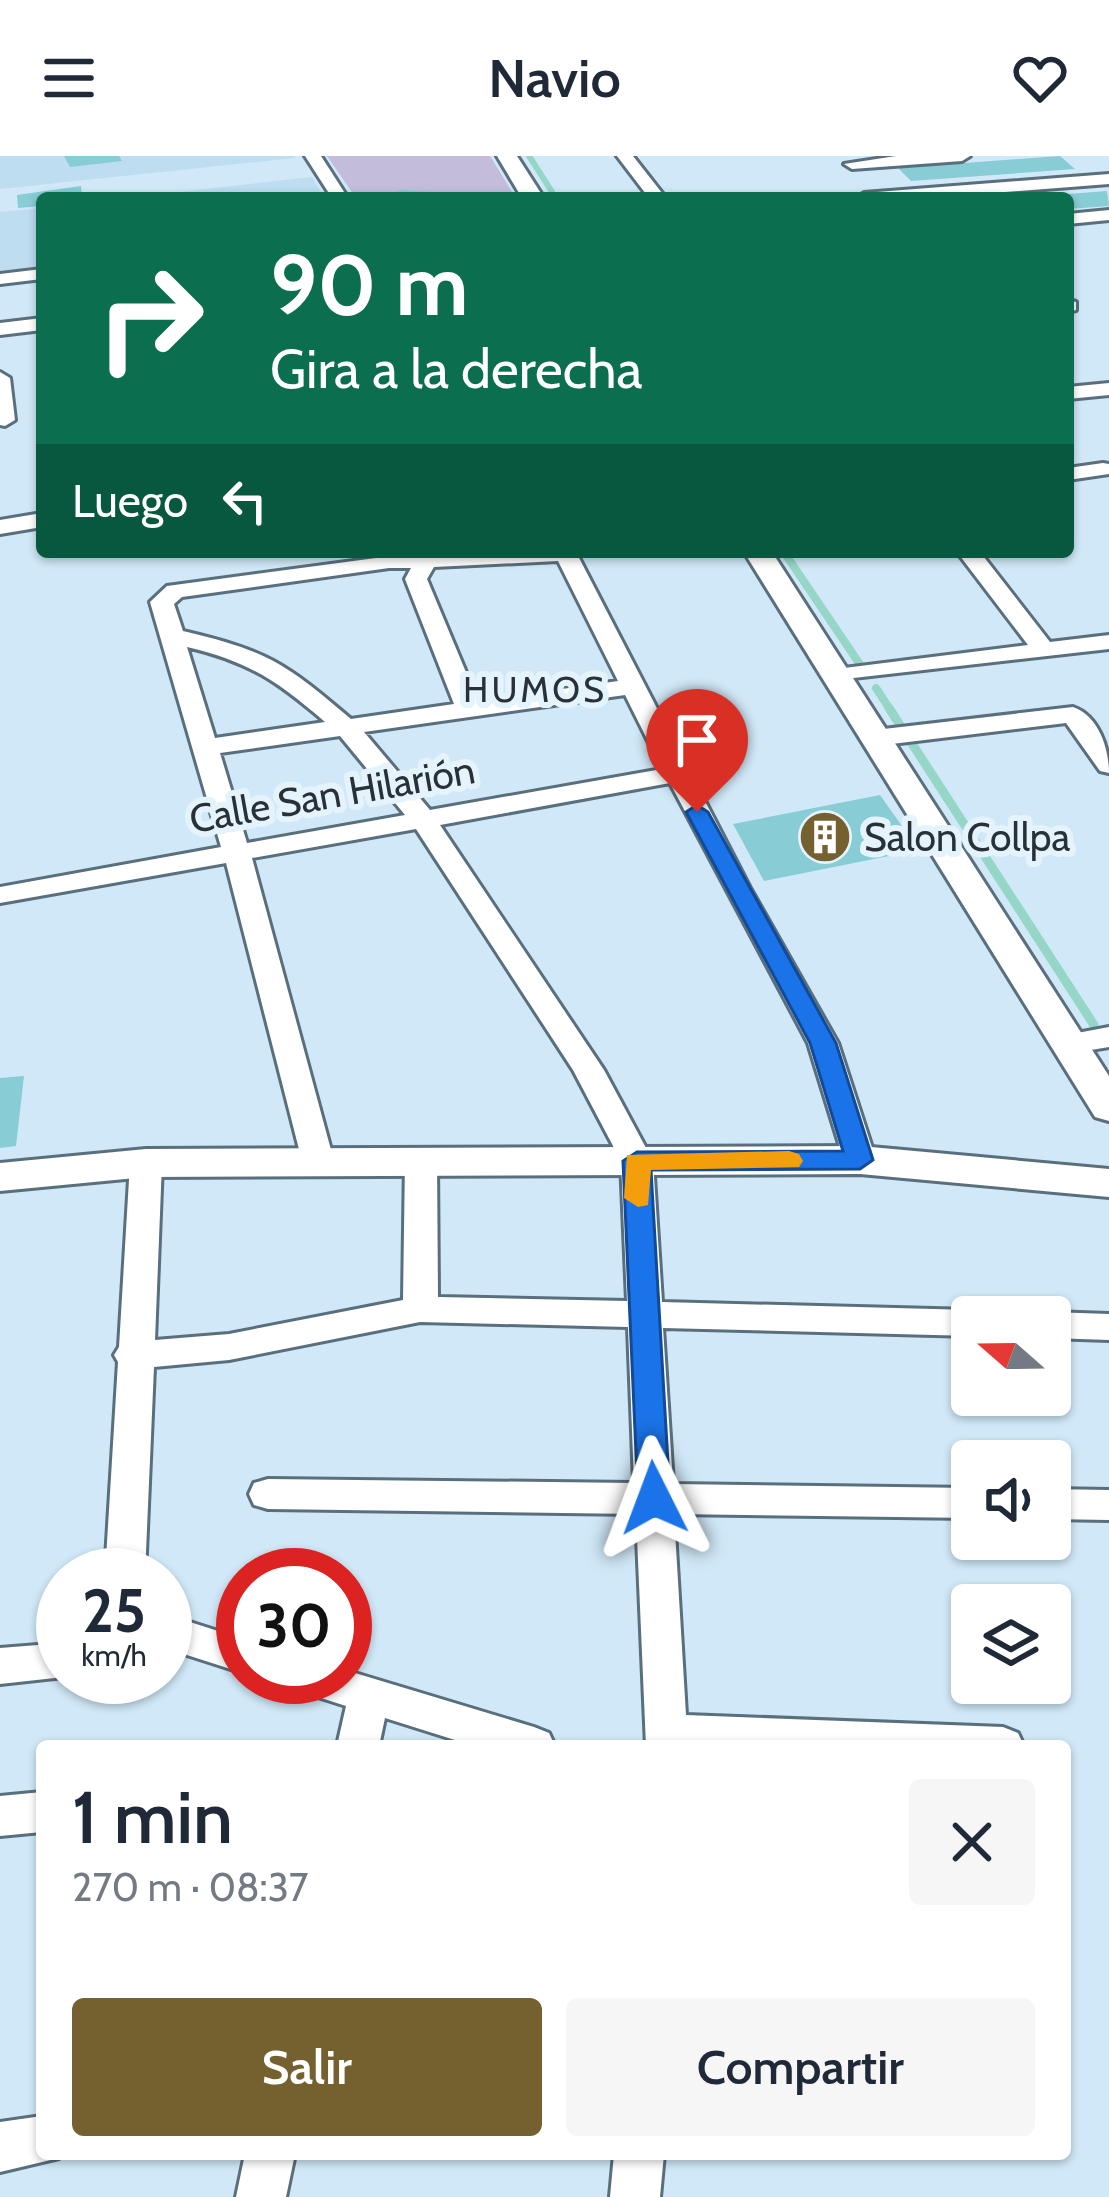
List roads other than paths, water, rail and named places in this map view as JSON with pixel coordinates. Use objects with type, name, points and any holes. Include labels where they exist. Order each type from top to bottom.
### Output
[{"type":"main road","points":[[507,156],[529,192]]},
{"type":"main road","points":[[762,558],[1109,1108]]},
{"type":"main road","points":[[0,1177],[146,1162],[860,1160],[1109,1183]]},
{"type":"main road","points":[[1028,1176],[1109,1196]]},
{"type":"street","points":[[313,156],[336,192]]},
{"type":"street","points":[[625,156],[653,192]]},
{"type":"street","points":[[848,160],[962,156]]},
{"type":"street","points":[[848,160],[880,192]]},
{"type":"street","points":[[947,192],[1109,179]]},
{"type":"street","points":[[1074,218],[1109,215]]},
{"type":"street","points":[[0,279],[36,275]]},
{"type":"street","points":[[0,329],[36,325]]},
{"type":"street","points":[[0,378],[5,420]]},
{"type":"street","points":[[1074,392],[1109,389]]},
{"type":"street","points":[[1074,473],[1102,469]]},
{"type":"street","points":[[0,527],[36,521]]},
{"type":"street","points":[[318,1161],[236,850],[162,602],[176,591],[389,561],[425,564],[502,558]]},
{"type":"street","points":[[569,558],[823,1043],[860,1160]]},
{"type":"street","points":[[973,558],[1044,650]]},
{"type":"street","points":[[425,564],[469,710]]},
{"type":"street","points":[[172,636],[240,652],[280,671],[346,727],[422,818],[588,1070],[637,1161],[667,1739],[715,1740]]},
{"type":"street","points":[[836,676],[1109,642]]},
{"type":"street","points":[[206,747],[636,686]]},
{"type":"street","points":[[875,738],[1073,715],[1109,765]]},
{"type":"street","name":"Calle San Hilarión","points":[[0,896],[678,774]]},
{"type":"street","points":[[1067,1044],[1109,1037]]},
{"type":"street","points":[[420,1309],[422,1161]]},
{"type":"street","points":[[125,1548],[146,1162]]},
{"type":"street","points":[[132,1355],[229,1347],[420,1309],[951,1322]]},
{"type":"street","points":[[1071,1326],[1109,1327]]},
{"type":"street","points":[[268,1494],[951,1503]]},
{"type":"street","points":[[1071,1504],[1109,1505]]},
{"type":"street","points":[[0,1666],[36,1663]]},
{"type":"street","points":[[372,1696],[515,1740]]},
{"type":"street","points":[[359,1740],[367,1704]]},
{"type":"street","points":[[0,1816],[36,1813]]},
{"type":"street","points":[[0,2147],[36,2142]]},
{"type":"street","points":[[261,2197],[269,2160]]},
{"type":"street","points":[[635,2197],[638,2160]]},
{"type":"waterway","points":[[529,156],[552,192]]},
{"type":"waterway","points":[[788,558],[863,669]]},
{"type":"waterway","points":[[876,688],[891,711]]},
{"type":"waterway","points":[[889,708],[1094,1025]]},
{"type":"place","name":"Salon Collpa","points":[[825,837]]},
{"type":"district","name":"HUMOS","points":[[535,689]]}]
